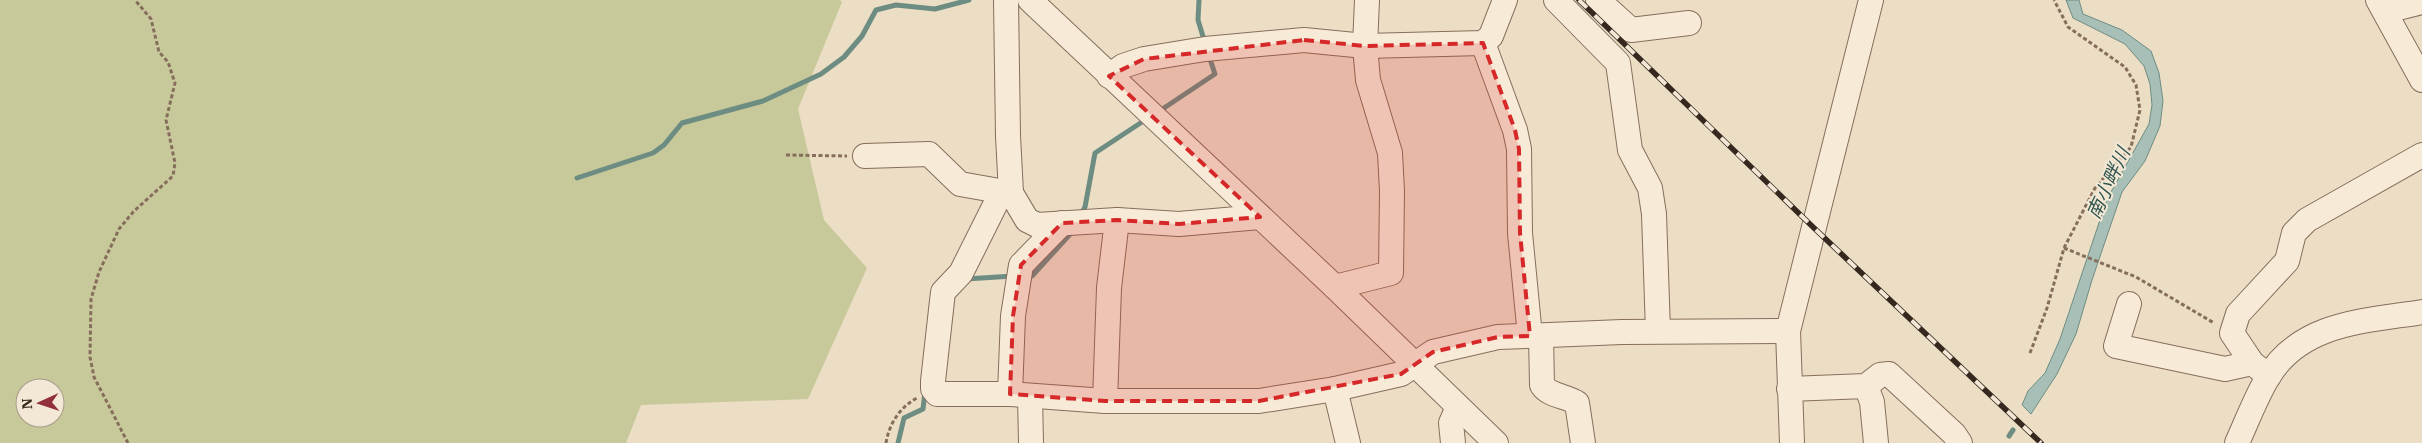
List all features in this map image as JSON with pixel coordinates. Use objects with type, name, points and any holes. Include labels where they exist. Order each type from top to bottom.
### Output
[{"type":"street","points":[[1006,0],[1008,136],[1006,192],[961,273],[942,292],[933,381],[933,389],[937,394],[1020,395],[1104,401],[1259,401],[1335,389],[1401,374],[1434,352],[1498,337],[1788,330]]},
{"type":"street","points":[[1030,0],[1416,364],[1496,443]]},
{"type":"street","points":[[1335,287],[1391,274],[1392,192],[1390,153],[1368,80],[1365,46],[1367,0]]},
{"type":"street","points":[[1109,76],[1123,66],[1144,59],[1205,49],[1304,40],[1365,46],[1482,43],[1491,36],[1506,0]]},
{"type":"street","points":[[1556,0],[1618,63],[1630,150],[1650,188],[1654,214],[1658,332]]},
{"type":"street","points":[[1598,0],[1631,30],[1689,23]]},
{"type":"street","points":[[1792,443],[1788,330],[1871,0]]},
{"type":"street","points":[[2422,2],[2382,5],[2422,80]]},
{"type":"street","points":[[1482,43],[1516,130],[1519,149],[1520,233],[1542,385],[1545,390],[1570,398],[1577,403],[1583,443]]},
{"type":"street","points":[[865,156],[929,154],[960,184],[1006,192],[1027,220],[1037,225],[1117,220],[1179,224],[1260,217]]},
{"type":"street","points":[[2260,369],[2232,333],[2238,314],[2288,261],[2294,233],[2307,220],[2422,155]]},
{"type":"street","points":[[1104,401],[1109,288],[1117,220]]},
{"type":"street","points":[[1031,443],[1020,395],[1013,316],[1021,265],[1062,223]]},
{"type":"street","points":[[2129,304],[2116,346],[2225,369],[2260,369],[2327,329],[2342,324],[2422,312]]},
{"type":"street","points":[[2237,443],[2260,369]]},
{"type":"street","points":[[1789,389],[1866,386],[1880,375],[1889,374],[1954,434],[1960,443]]},
{"type":"street","points":[[1866,386],[1872,402],[1876,443]]},
{"type":"street","points":[[1335,389],[1348,443]]},
{"type":"street","points":[[1453,443],[1451,423],[1458,407]]},
{"type":"path","points":[[128,443],[94,377],[90,357],[91,299],[99,272],[118,230],[134,211],[173,176],[175,163],[166,120],[175,83],[168,62],[159,52],[151,19],[134,0]]},
{"type":"path","points":[[2030,353],[2066,248],[2095,188],[2131,147],[2140,110],[2136,85],[2125,67],[2068,27],[2054,0]]},
{"type":"path","points":[[786,155],[865,156]]},
{"type":"path","points":[[2066,248],[2136,277],[2232,333]]},
{"type":"path","points":[[886,443],[888,434],[899,411],[916,398],[937,394]]},
{"type":"highlighted area","points":[[1304,40],[1365,46],[1483,43],[1515,130],[1519,149],[1520,233],[1530,336],[1498,337],[1433,352],[1401,374],[1259,401],[1105,401],[1010,394],[1013,316],[1021,265],[1062,223],[1117,220],[1179,224],[1260,217],[1109,76],[1144,59]]},
{"type":"green space","points":[[0,0],[840,0],[842,2],[798,109],[824,220],[867,268],[808,399],[641,405],[626,443],[0,443]]},
{"type":"shaded area","points":[[2066,0],[2079,0],[2083,14],[2122,30],[2151,51],[2159,73],[2163,101],[2160,126],[2145,161],[2122,192],[2076,334],[2057,374],[2031,414],[2022,405],[2028,391],[2045,373],[2060,339],[2107,199],[2149,124],[2152,105],[2150,84],[2144,66],[2125,44],[2073,18]]},
{"type":"waterway","points":[[577,178],[653,153],[664,145],[682,123],[763,101],[821,74],[844,57],[862,36],[876,10],[896,5],[935,9],[969,0]]},
{"type":"waterway","points":[[1199,0],[1198,20],[1205,43]]},
{"type":"waterway","points":[[1158,112],[1215,74],[1209,56]]},
{"type":"waterway","points":[[1081,214],[1085,207],[1095,153],[1148,118]]},
{"type":"waterway","points":[[1026,276],[1032,276],[1073,231]]},
{"type":"waterway","points":[[966,279],[1013,276]]},
{"type":"waterway","points":[[898,443],[904,418],[923,409],[925,392]]},
{"type":"waterway","name":"南小畔川","points":[[2009,436],[2013,430]]},
{"type":"railway","points":[[1579,0],[1814,228],[2041,443]]}]
